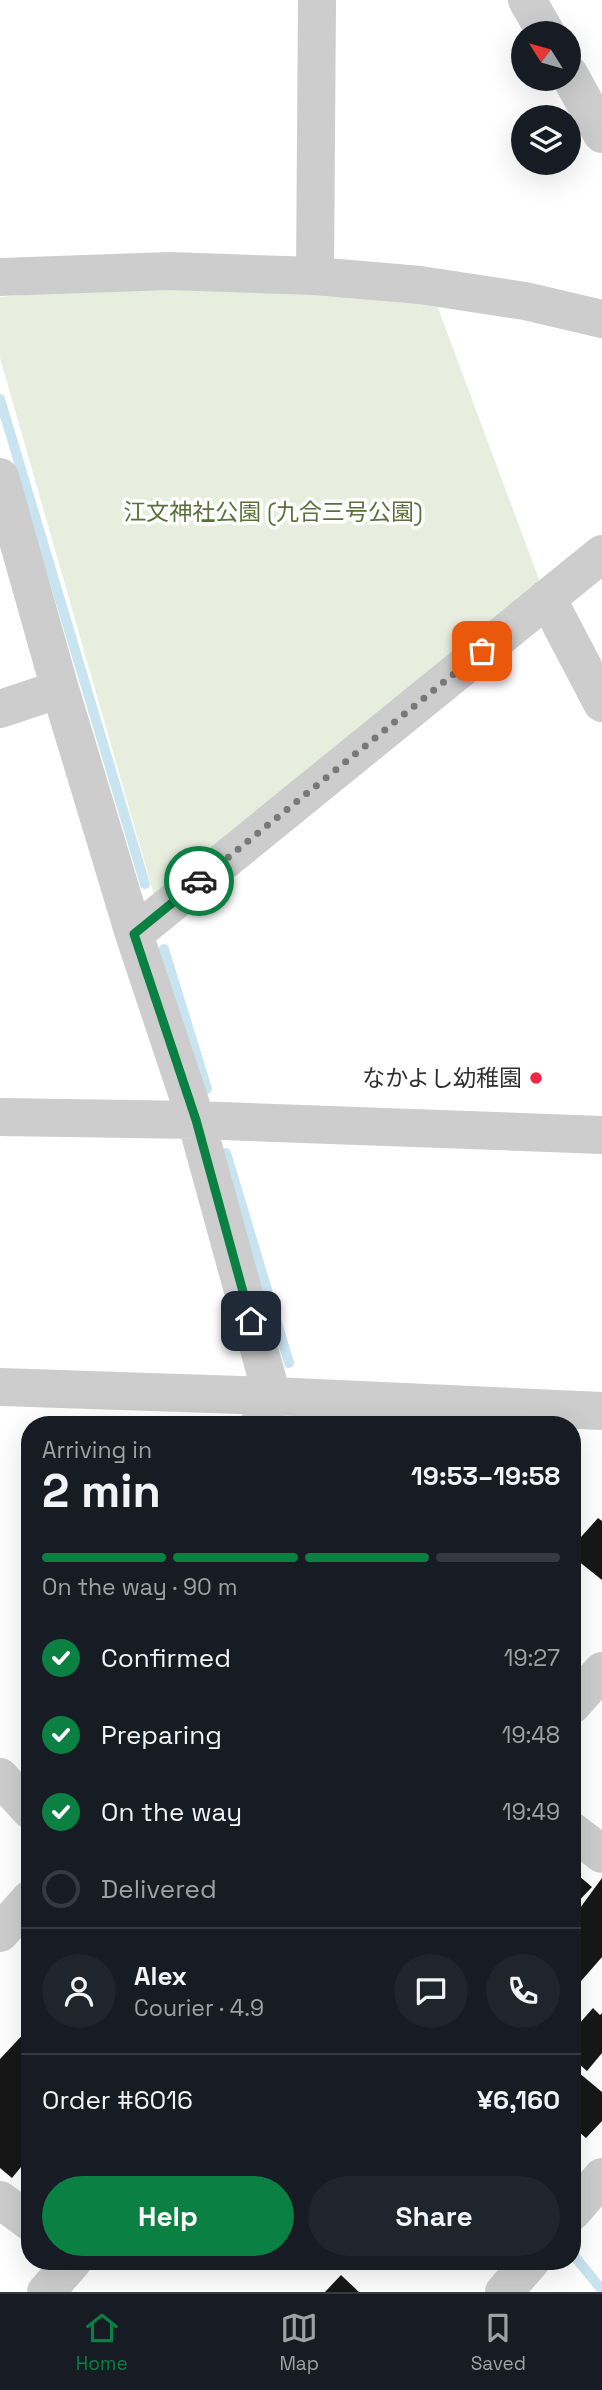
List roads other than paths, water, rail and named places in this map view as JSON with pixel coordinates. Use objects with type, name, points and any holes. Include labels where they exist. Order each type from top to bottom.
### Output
[{"type":"street","points":[[315,276],[317,0]]},
{"type":"street","points":[[527,0],[539,21]]},
{"type":"street","points":[[578,91],[602,134]]},
{"type":"street","points":[[0,277],[170,271],[315,276],[420,285],[525,300],[602,319]]},
{"type":"street","points":[[0,477],[134,934],[196,1120],[265,1410]]},
{"type":"street","points":[[134,934],[602,554]]},
{"type":"street","points":[[547,598],[602,703]]},
{"type":"street","points":[[0,709],[60,689]]},
{"type":"street","points":[[0,1116],[196,1120],[602,1135]]},
{"type":"street","points":[[0,1387],[265,1410],[602,1411]]},
{"type":"street","points":[[581,1695],[602,1671]]},
{"type":"street","points":[[0,1777],[21,1800]]},
{"type":"street","points":[[581,1838],[602,1854]]},
{"type":"street","points":[[0,1933],[21,1909]]},
{"type":"street","points":[[581,2202],[602,2177]]},
{"type":"street","points":[[0,2200],[21,2215]]},
{"type":"street","points":[[46,2292],[66,2270]]},
{"type":"street","points":[[504,2292],[523,2270]]},
{"type":"waterway","points":[[0,399],[145,884]]},
{"type":"waterway","points":[[164,949],[207,1089]]},
{"type":"waterway","points":[[226,1153],[289,1363]]},
{"type":"waterway","points":[[581,2264],[602,2290]]},
{"type":"place","name":"なかよし幼稚園","points":[[536,1078]]},
{"type":"park label","name":"江文神社公園 (九合三号公園)","points":[[273,512]]}]
